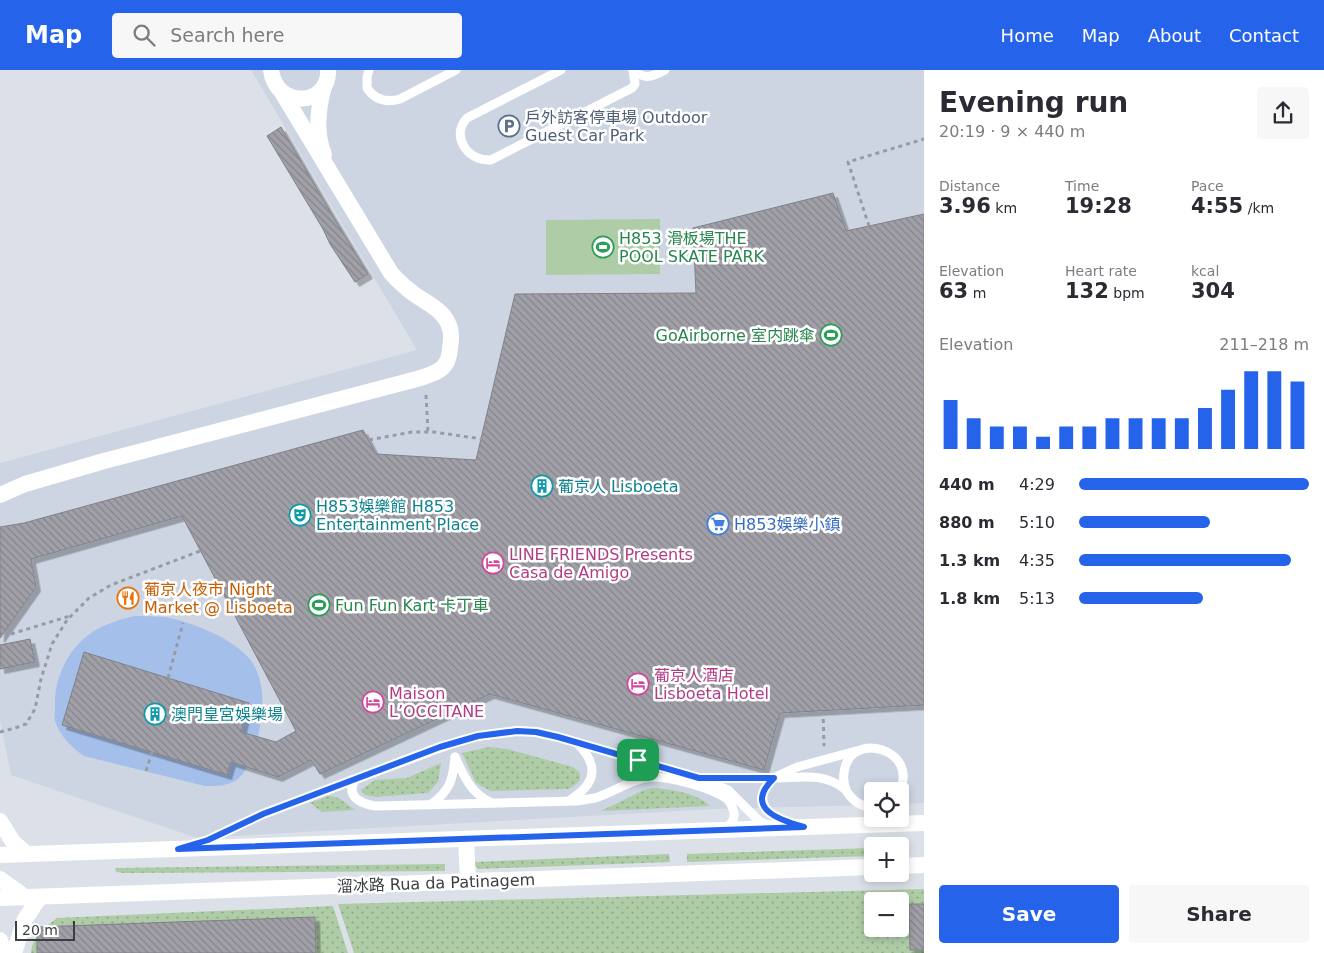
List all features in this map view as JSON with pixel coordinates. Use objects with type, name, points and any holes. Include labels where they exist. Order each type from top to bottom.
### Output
[{"type":"street","points":[[0,495],[26,484],[104,461],[425,377],[439,372],[450,356],[451,338],[446,318],[436,308],[401,284],[391,273],[283,94],[276,87],[271,70]]},
{"type":"street","points":[[283,94],[293,98],[305,99],[316,94],[328,75]]},
{"type":"street","points":[[328,75],[318,109],[318,125],[321,147],[332,176]]},
{"type":"street","points":[[0,821],[13,842],[27,854]]},
{"type":"street","points":[[0,855],[924,822]]},
{"type":"street","points":[[466,838],[468,882]]},
{"type":"street","points":[[909,866],[924,865]]},
{"type":"street","name":"溜冰路 Rua da Patinagem","points":[[0,898],[864,867]]},
{"type":"street","points":[[0,879],[32,897],[14,953]]},
{"type":"street","points":[[0,940],[4,953]]},
{"type":"lane","points":[[369,70],[367,88],[377,98],[392,102],[456,70]]},
{"type":"lane","points":[[561,70],[468,118],[462,124],[460,133],[463,145],[473,157],[483,161],[491,160],[632,88],[635,84],[633,70]]},
{"type":"lane","points":[[633,70],[644,77],[649,77],[665,70]]},
{"type":"lane","points":[[178,849],[208,840],[263,814],[459,741],[502,732],[536,732],[699,778],[728,790],[759,821],[772,828]]},
{"type":"lane","points":[[568,802],[586,787],[592,772],[592,764],[589,757],[576,743]]},
{"type":"lane","points":[[804,827],[781,820],[770,814],[764,807],[764,790],[774,778],[797,767],[825,759],[862,749],[881,748],[889,752],[901,767],[903,777],[901,782]]},
{"type":"lane","points":[[845,789],[844,770],[854,754],[862,749]]},
{"type":"lane","points":[[430,805],[445,793],[450,784],[453,777],[455,757],[475,794],[494,804]]},
{"type":"lane","points":[[356,779],[352,784],[352,792],[360,802],[366,804],[430,805],[568,802],[596,797],[638,780],[654,777],[670,779],[708,790],[728,800],[733,808],[734,816],[730,826],[723,829]]},
{"type":"lane","points":[[699,778],[821,777],[838,783],[852,798],[864,805]]},
{"type":"path","points":[[869,226],[848,162],[924,139]]},
{"type":"path","points":[[425,377],[428,432]]},
{"type":"path","points":[[368,440],[412,432],[428,432],[482,439]]},
{"type":"path","points":[[0,732],[26,724],[35,709],[41,679],[52,644],[66,620],[89,598],[111,585],[200,551]]},
{"type":"path","points":[[11,634],[72,615]]},
{"type":"path","points":[[168,678],[183,623]]},
{"type":"path","points":[[823,711],[825,759]]},
{"type":"path","points":[[146,771],[152,752]]},
{"type":"shaded area","points":[[251,70],[924,70],[924,803],[909,804],[909,782],[864,782],[864,805],[715,809],[197,838],[11,775],[0,721],[0,463],[417,350]]},
{"type":"green space","name":"H853 滑板場THE POOL SKATE PARK","points":[[660,219],[660,274],[546,275],[546,220]]},
{"type":"green space","points":[[489,747],[507,749],[573,767],[580,773],[580,780],[568,789],[491,791],[476,783],[462,753]]},
{"type":"green space","points":[[441,763],[438,782],[428,793],[376,797],[365,795],[361,790],[375,780],[407,778]]},
{"type":"green space","points":[[653,788],[691,795],[710,806],[601,811],[644,790]]},
{"type":"green space","points":[[328,796],[339,798],[355,810],[322,812],[310,803]]},
{"type":"green space","points":[[864,848],[864,856],[687,862],[687,854]]},
{"type":"green space","points":[[669,854],[670,862],[479,869],[473,862]]},
{"type":"green space","points":[[445,864],[445,871],[124,873],[116,872],[115,868]]},
{"type":"green space","points":[[924,889],[924,953],[354,953],[338,904]]},
{"type":"green space","points":[[333,906],[348,953],[31,953],[37,937],[57,918]]},
{"type":"water","points":[[134,616],[164,617],[210,632],[232,643],[241,650],[256,668],[262,693],[259,733],[249,763],[238,779],[218,786],[205,786],[84,756],[63,737],[55,719],[55,695],[60,675],[69,656],[91,633],[112,623]]},
{"type":"building","points":[[281,127],[368,274],[355,282],[330,244],[323,229],[267,136]]},
{"type":"building","name":"葡京人 Lisboeta","points":[[833,193],[846,231],[924,214],[924,705],[780,713],[764,770],[490,694],[320,774],[311,760],[278,777],[231,762],[227,775],[62,725],[84,652],[249,703],[241,732],[276,742],[296,731],[182,516],[31,559],[36,587],[0,638],[0,527],[24,523],[363,430],[376,454],[476,460],[515,294],[696,293],[693,228]]},
{"type":"building","points":[[30,639],[35,662],[0,669],[0,645]]},
{"type":"building","points":[[909,904],[924,904],[924,950],[910,950]]},
{"type":"building","points":[[315,917],[316,953],[37,953],[37,927]]},
{"type":"place","name":"戶外訪客停車場 Outdoor Guest Car Park","points":[[509,126]]},
{"type":"place","name":"H853 滑板場THE POOL SKATE PARK","points":[[603,247]]},
{"type":"place","name":"GoAirborne 室内跳傘","points":[[831,335]]},
{"type":"place","name":"葡京人 Lisboeta","points":[[542,486]]},
{"type":"place","name":"H853娛樂館 H853 Entertainment Place","points":[[300,515]]},
{"type":"place","name":"H853娛樂小鎮","points":[[718,524]]},
{"type":"place","name":"LINE FRIENDS Presents Casa de Amigo","points":[[493,563]]},
{"type":"place","name":"葡京人夜市 Night Market @ Lisboeta","points":[[128,598]]},
{"type":"place","name":"Fun Fun Kart 卡丁車","points":[[319,605]]},
{"type":"place","name":"葡京人酒店 Lisboeta Hotel","points":[[638,684]]},
{"type":"place","name":"Maison L’OCCITANE","points":[[373,702]]},
{"type":"place","name":"澳門皇宮娛樂場","points":[[155,714]]},
{"type":"route","points":[[502,732],[536,732],[638,760],[699,778],[774,778],[764,790],[764,807],[770,814],[781,820],[804,827],[178,849],[208,840],[263,814],[440,747],[478,736],[502,732]]}]
